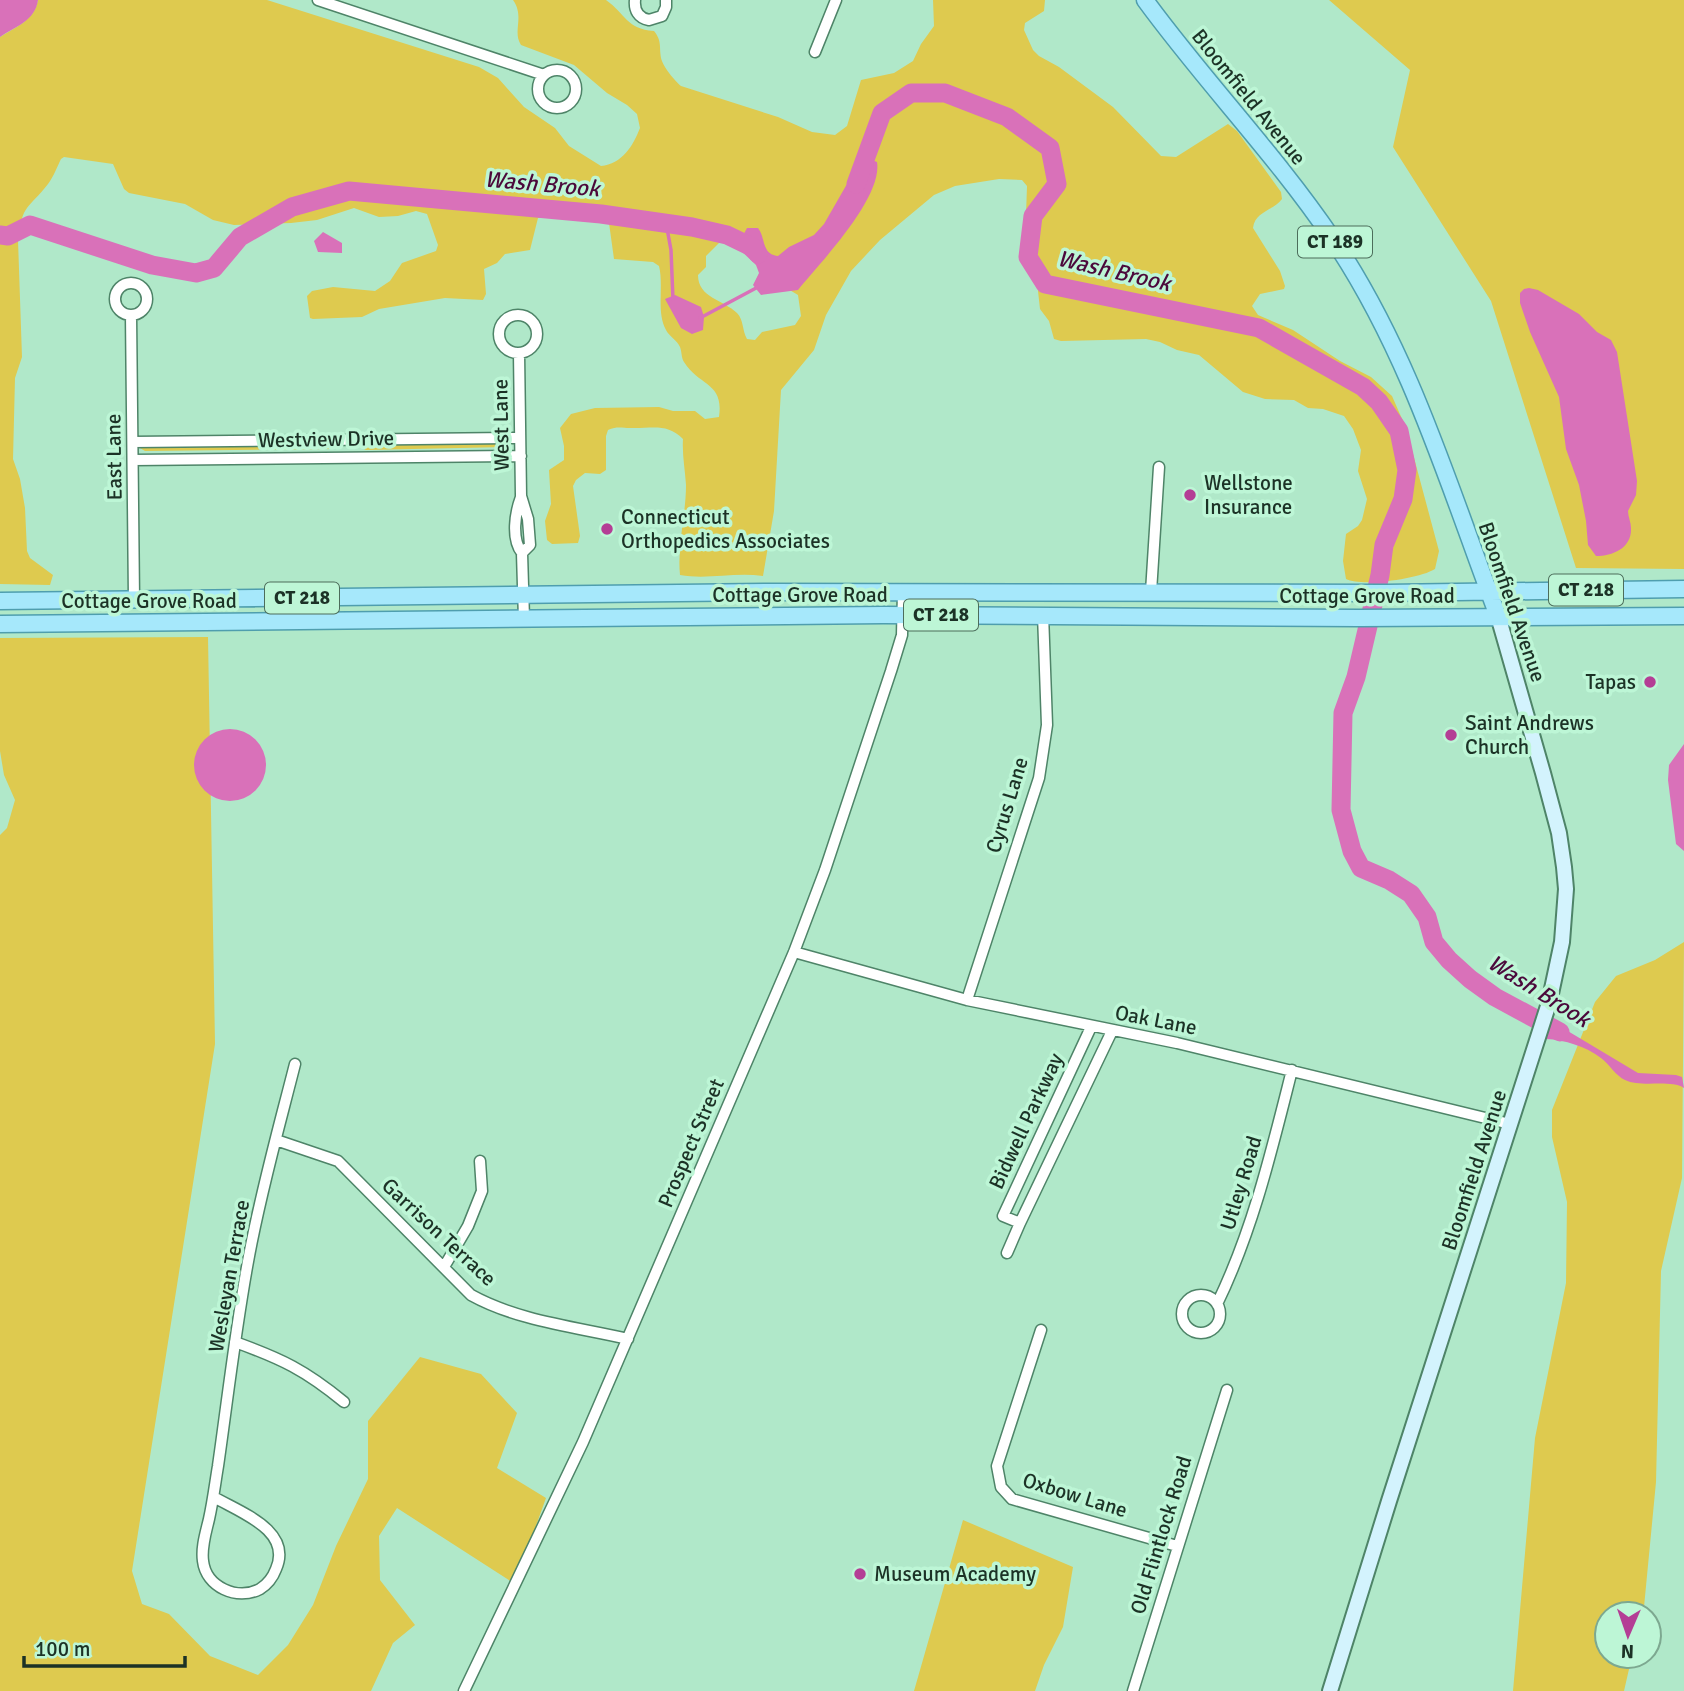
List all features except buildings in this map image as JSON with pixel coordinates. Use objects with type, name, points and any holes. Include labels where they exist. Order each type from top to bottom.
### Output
[{"type":"main road","name":"Bloomfield Avenue","points":[[1145,0],[1264,145],[1325,228],[1388,333],[1434,438],[1498,616],[1559,833],[1564,867],[1566,889],[1562,942],[1549,1003],[1330,1691]]},
{"type":"main road","name":"Cottage Grove Road","points":[[0,601],[904,592],[1386,593],[1684,589]]},
{"type":"main road","name":"Cottage Grove Road","points":[[0,624],[1043,614],[1359,618],[1684,616]]},
{"type":"street","points":[[318,0],[544,75],[561,70],[575,81],[576,94],[569,104],[557,108],[545,104],[538,87],[544,75]]},
{"type":"street","points":[[635,0],[639,16],[649,20],[662,16],[666,0]]},
{"type":"street","points":[[815,52],[836,0]]},
{"type":"street","name":"East Lane","points":[[131,314],[134,599]]},
{"type":"street","name":"West Lane","points":[[520,314],[531,320],[537,330],[537,336],[532,347],[519,353],[502,345],[499,333],[503,321],[520,314]]},
{"type":"street","name":"West Lane","points":[[519,353],[521,496],[528,519],[530,545],[522,554],[524,619]]},
{"type":"street","name":"Westview Drive","points":[[133,442],[520,438]]},
{"type":"street","name":"Westview Drive","points":[[133,460],[521,456]]},
{"type":"street","points":[[1151,592],[1159,467]]},
{"type":"street","name":"Prospect Street","points":[[464,1691],[565,1483],[794,952],[825,870],[902,635],[904,592]]},
{"type":"street","name":"Cyrus Lane","points":[[967,1000],[1039,778],[1047,725],[1043,614]]},
{"type":"street","name":"Oak Lane","points":[[794,952],[967,1000],[1292,1070],[1510,1124]]},
{"type":"street","name":"Bidwell Parkway","points":[[1020,1223],[1003,1216],[1091,1027]]},
{"type":"street","name":"Bidwell Parkway","points":[[1007,1253],[1112,1031]]},
{"type":"street","name":"Wesleyan Terrace","points":[[214,1497],[264,1525],[274,1536],[279,1550],[278,1565],[272,1578],[261,1588],[246,1594],[231,1593],[218,1587],[208,1576],[202,1561],[250,1254],[295,1064]]},
{"type":"street","name":"Utley Road","points":[[1217,1304],[1208,1296],[1191,1298],[1183,1307],[1184,1324],[1194,1333],[1208,1332],[1214,1329],[1220,1317],[1217,1304],[1229,1280],[1264,1181],[1292,1070]]},
{"type":"street","name":"Garrison Terrace","points":[[276,1140],[338,1161],[471,1295],[491,1306],[628,1339]]},
{"type":"street","points":[[444,1267],[468,1226],[482,1191],[480,1161]]},
{"type":"street","name":"Oxbow Lane","points":[[1041,1330],[997,1466],[1001,1487],[1012,1499],[1177,1546]]},
{"type":"street","points":[[235,1342],[282,1359],[314,1377],[344,1402]]},
{"type":"street","name":"Old Flintlock Road","points":[[1133,1691],[1227,1390]]},
{"type":"shaded area","points":[[0,0],[38,0],[29,18],[0,37]]},
{"type":"shaded area","points":[[38,0],[267,0],[479,67],[498,78],[524,107],[555,128],[569,146],[601,166],[615,162],[630,147],[640,128],[637,114],[574,65],[521,45],[518,12],[513,0],[606,0],[632,24],[654,31],[659,41],[662,62],[681,86],[778,117],[812,132],[835,135],[847,126],[861,80],[894,73],[913,61],[934,26],[933,0],[1045,0],[1044,11],[1025,23],[1024,30],[1033,50],[1113,107],[1161,156],[1176,157],[1228,124],[1237,131],[1281,192],[1282,199],[1257,218],[1253,228],[1280,271],[1285,286],[1284,289],[1260,294],[1252,306],[1258,315],[1293,330],[1340,361],[1371,377],[1392,396],[1406,428],[1439,551],[1435,569],[1417,576],[1390,581],[1364,582],[1346,579],[1343,561],[1346,534],[1362,520],[1367,499],[1358,471],[1361,450],[1353,429],[1344,416],[1323,409],[1308,408],[1294,400],[1265,399],[1243,392],[1199,355],[1177,350],[1160,342],[1146,339],[1054,339],[1049,321],[1040,309],[1035,264],[1025,244],[1027,186],[1022,180],[999,179],[955,186],[934,195],[880,240],[851,271],[826,315],[814,350],[781,390],[774,511],[763,576],[700,577],[680,575],[686,485],[683,439],[664,428],[608,430],[606,470],[600,474],[585,473],[573,486],[580,536],[578,543],[552,544],[547,540],[545,521],[551,504],[549,470],[564,460],[560,428],[571,414],[595,408],[659,407],[673,411],[695,411],[705,419],[719,417],[718,397],[684,362],[680,347],[663,323],[659,266],[653,262],[614,259],[609,223],[572,218],[538,218],[530,250],[505,254],[497,263],[484,269],[486,294],[483,300],[445,298],[379,309],[362,317],[313,319],[310,318],[307,296],[312,291],[333,287],[375,291],[390,281],[402,263],[436,251],[438,245],[427,214],[416,211],[379,217],[354,208],[317,220],[234,225],[213,220],[185,204],[129,193],[124,189],[113,164],[64,157],[48,184],[24,213],[18,240],[22,357],[15,378],[13,459],[25,508],[27,551],[30,558],[53,575],[50,585],[0,584],[0,37],[23,23],[36,7]],"holes":[[[725,237],[747,248],[761,273],[798,295],[801,316],[795,325],[762,332],[755,340],[747,339],[737,313],[702,289],[698,275],[706,267],[706,256]]]},
{"type":"shaded area","points":[[1329,0],[1684,0],[1684,569],[1576,568],[1491,301],[1393,147],[1410,70]]},
{"type":"shaded area","points":[[869,159],[877,162],[876,177],[870,194],[834,248],[798,290],[761,295],[753,285],[759,273],[756,265],[737,247],[747,228],[758,228],[766,249],[778,256],[789,247],[814,235],[824,224],[857,164]]},
{"type":"shaded area","points":[[323,232],[342,243],[342,253],[318,252],[314,241]]},
{"type":"shaded area","points":[[1529,288],[1538,290],[1579,314],[1597,332],[1611,340],[1617,352],[1637,481],[1636,495],[1628,511],[1631,528],[1628,541],[1620,550],[1609,554],[1596,556],[1588,545],[1579,485],[1566,449],[1559,397],[1520,303],[1520,293]]},
{"type":"shaded area","points":[[675,295],[701,307],[704,317],[703,330],[692,334],[681,328],[665,299]]},
{"type":"shaded area","points":[[508,442],[506,447],[362,448],[363,444]]},
{"type":"shaded area","points":[[141,445],[336,445],[332,449],[145,451],[140,448]]},
{"type":"shaded area","points":[[208,637],[215,1044],[132,1571],[142,1604],[169,1614],[210,1656],[258,1675],[288,1645],[313,1605],[336,1546],[368,1479],[368,1421],[420,1357],[481,1374],[517,1413],[497,1468],[546,1498],[515,1584],[397,1508],[379,1536],[380,1580],[415,1625],[393,1643],[371,1691],[0,1691],[0,835],[7,828],[15,800],[4,775],[0,751],[0,638]]},
{"type":"shaded area","points":[[230,729],[250,735],[260,745],[266,765],[260,785],[250,795],[230,801],[210,795],[200,785],[194,765],[200,745],[210,735]]},
{"type":"shaded area","points":[[1684,744],[1684,851],[1676,844],[1668,780],[1669,765]]},
{"type":"shaded area","points":[[1684,942],[1682,1178],[1661,1271],[1656,1482],[1645,1600],[1593,1600],[1593,1670],[1629,1670],[1624,1691],[1513,1691],[1535,1438],[1566,1283],[1567,1202],[1552,1137],[1552,1110],[1595,1002],[1616,976],[1655,960]]},
{"type":"shaded area","points":[[1551,1021],[1638,1073],[1682,1077],[1684,1088],[1671,1084],[1625,1080],[1588,1050],[1568,1042],[1546,1039]]},
{"type":"shaded area","points":[[963,1520],[1073,1567],[1063,1627],[1044,1665],[1035,1691],[914,1691]]},
{"type":"waterway","name":"Wash Brook","points":[[856,184],[882,113],[911,93],[945,93],[1007,117],[1050,148],[1057,184],[1033,216],[1028,257],[1045,284],[1259,328],[1363,387],[1379,402],[1399,431],[1407,470],[1403,499],[1384,545],[1380,575],[1356,677],[1343,713],[1341,810],[1352,851],[1361,868],[1389,880],[1411,894],[1427,917],[1434,942],[1470,979],[1495,997],[1560,1032]]},
{"type":"waterway","name":"Wash Brook","points":[[0,235],[8,236],[30,225],[152,265],[196,273],[214,268],[240,237],[292,207],[349,191],[601,214],[692,227],[727,235],[754,248],[758,254]]},
{"type":"waterway","points":[[666,223],[671,250],[673,300]]},
{"type":"waterway","points":[[700,318],[758,287]]},
{"type":"place","name":"Wellstone Insurance","points":[[1190,495]]},
{"type":"place","name":"Connecticut Orthopedics Associates","points":[[607,529]]},
{"type":"place","name":"Tapas","points":[[1650,682]]},
{"type":"place","name":"Saint Andrews Church","points":[[1451,735]]},
{"type":"place","name":"Museum Academy","points":[[860,1574]]}]
